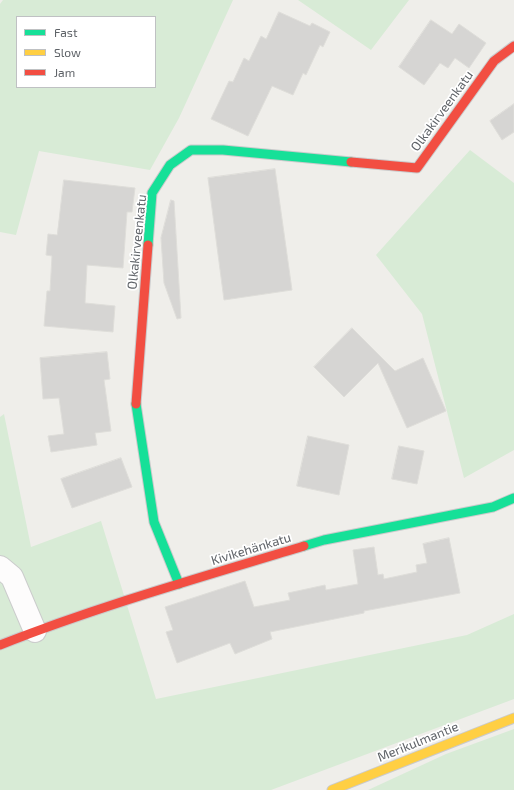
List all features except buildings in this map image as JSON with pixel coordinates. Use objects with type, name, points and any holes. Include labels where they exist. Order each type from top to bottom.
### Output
[{"type":"street","name":"Olkakirveenkatu","points":[[179,584],[154,522],[136,406],[152,193],[170,165],[191,150],[223,150],[417,168],[494,62],[514,46]]},
{"type":"street","name":"Kivikehänkatu","points":[[0,645],[35,631],[179,584],[324,540],[493,507],[514,498]]},
{"type":"street","points":[[0,567],[12,577],[35,631]]},
{"type":"street","name":"Merikulmantie","points":[[332,790],[514,718]]},
{"type":"green space","points":[[3,0],[233,0],[179,118],[150,170],[39,151],[16,235],[0,232],[0,4]]},
{"type":"green space","points":[[298,0],[409,0],[371,50]]},
{"type":"green space","points":[[470,150],[514,183],[514,450],[464,478],[422,314],[376,255]]},
{"type":"green space","points":[[4,414],[31,547],[101,521],[156,699],[467,635],[514,614],[514,699],[271,790],[0,790],[0,417]]},
{"type":"green space","points":[[514,729],[514,790],[368,790],[446,754]]},
{"type":"traffic: fast","points":[[148,245],[152,193],[170,165],[191,150],[223,150],[351,162]]},
{"type":"traffic: fast","points":[[136,404],[154,522],[179,584]]},
{"type":"traffic: fast","points":[[304,546],[324,540],[493,507],[514,498]]},
{"type":"traffic: slow","points":[[332,790],[514,718]]},
{"type":"traffic: jam","points":[[351,162],[417,168],[494,61],[514,46]]},
{"type":"traffic: jam","points":[[136,404],[148,245]]},
{"type":"traffic: jam","points":[[0,645],[75,617],[304,546]]}]
